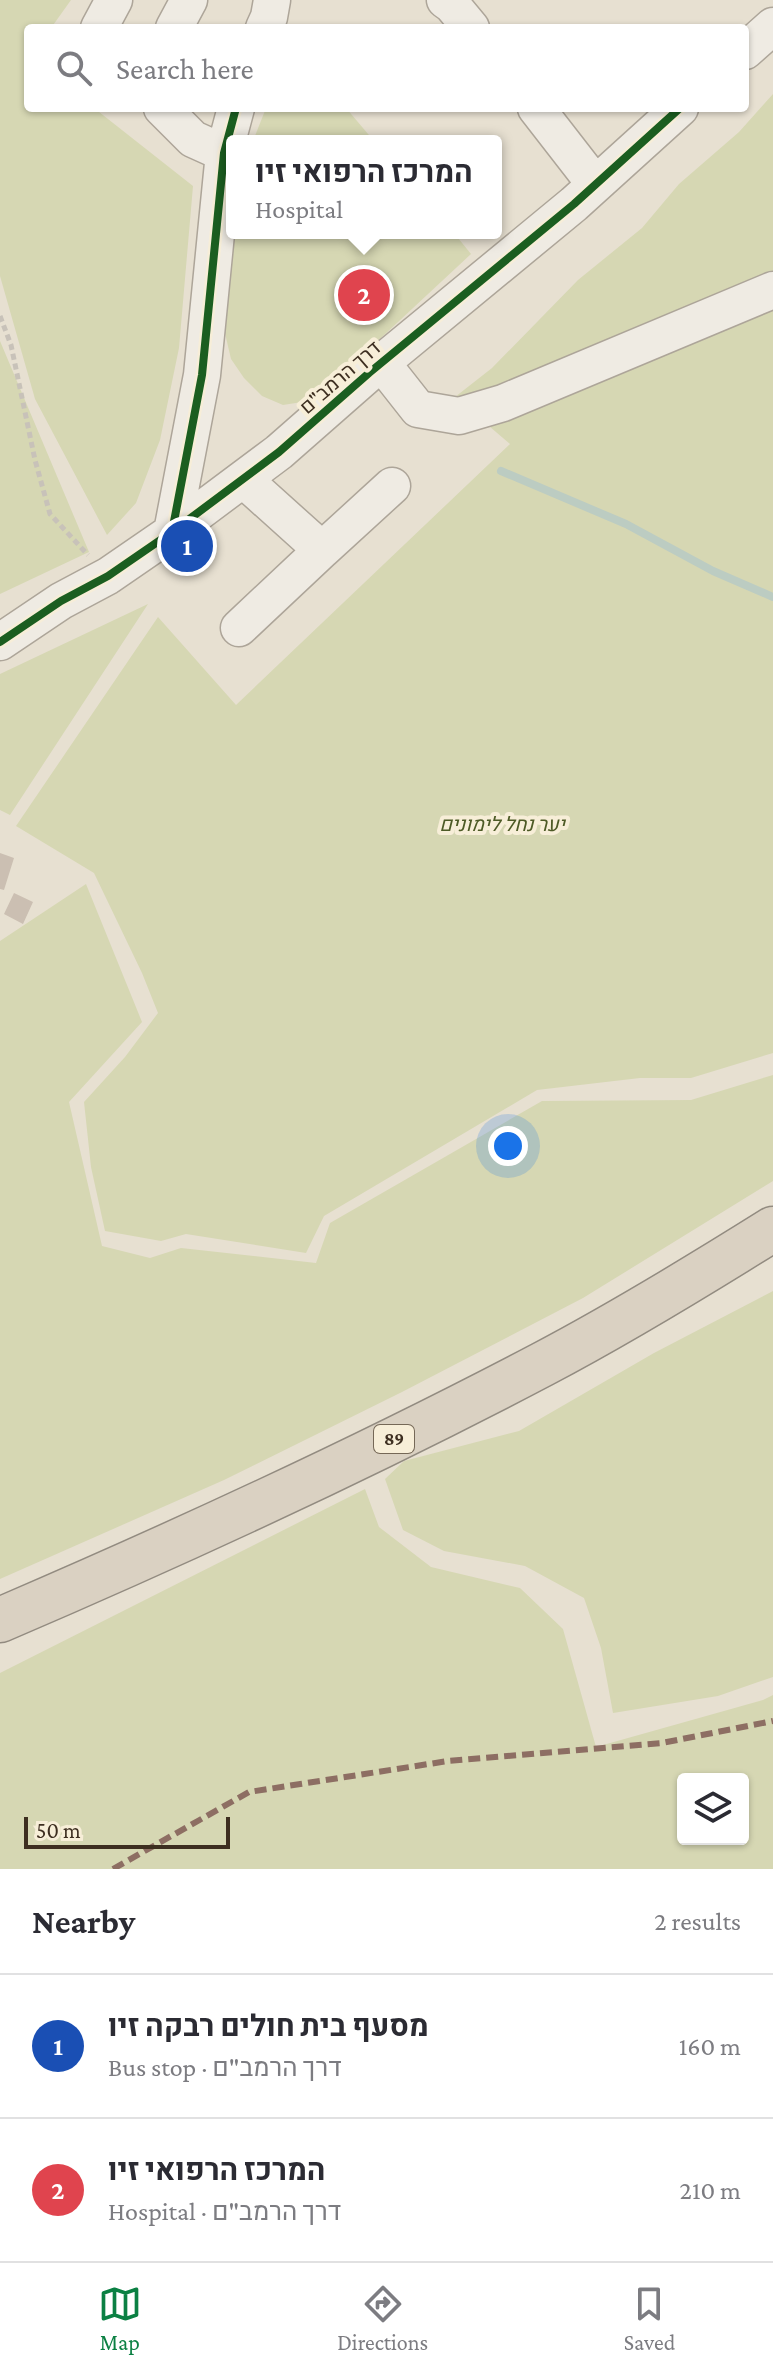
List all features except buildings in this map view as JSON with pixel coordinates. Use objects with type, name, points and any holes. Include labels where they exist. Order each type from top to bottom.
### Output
[{"type":"highway","name":"89","points":[[0,1620],[231,1519],[531,1370],[692,1279],[773,1229]]},
{"type":"street","points":[[101,24],[114,0]]},
{"type":"street","points":[[176,24],[189,0]]},
{"type":"street","points":[[445,0],[468,24]]},
{"type":"street","points":[[749,47],[773,26]]},
{"type":"street","points":[[166,112],[193,139],[224,153]]},
{"type":"street","points":[[229,135],[235,112]]},
{"type":"street","points":[[538,112],[584,194]]},
{"type":"street","name":"דרך הרמב\"ם","points":[[0,642],[61,601],[108,576],[279,452],[584,194],[676,112]]},
{"type":"street","points":[[172,532],[202,375],[226,146]]},
{"type":"street","points":[[374,369],[418,409],[459,416],[503,403],[773,290]]},
{"type":"street","points":[[243,479],[322,550]]},
{"type":"street","points":[[239,628],[392,486]]},
{"type":"path","points":[[0,316],[11,345],[35,460],[50,514],[108,576]]},
{"type":"green space","points":[[0,0],[71,0],[54,24],[24,24],[24,112],[99,112],[193,186],[179,348],[160,440],[136,503],[107,535],[35,399],[0,276]]},
{"type":"green space","name":"יער נחל לימונים","points":[[773,94],[773,1053],[691,1078],[640,1078],[537,1090],[324,1216],[306,1253],[186,1234],[161,1241],[105,1231],[91,1167],[84,1102],[125,1057],[158,1013],[94,873],[16,826],[158,617],[236,705],[510,444],[455,397],[492,368],[578,280],[642,228],[679,184],[739,132]]},
{"type":"green space","points":[[264,112],[349,112],[369,135],[255,135]]},
{"type":"green space","points":[[232,239],[459,239],[471,254],[325,390],[302,402],[283,405],[262,396],[231,359],[224,329]]},
{"type":"green space","points":[[0,341],[89,552],[0,594]]},
{"type":"green space","points":[[148,604],[10,815],[0,810],[0,674]]},
{"type":"green space","points":[[86,884],[142,1022],[69,1102],[102,1246],[150,1258],[181,1248],[316,1263],[330,1223],[542,1101],[691,1100],[773,1075],[773,1181],[583,1298],[402,1392],[224,1480],[0,1579],[0,941]]},
{"type":"green space","points":[[773,1291],[773,1677],[718,1696],[613,1713],[601,1648],[584,1598],[525,1566],[444,1551],[403,1530],[385,1479],[404,1461],[519,1431],[654,1353]]},
{"type":"green space","points":[[365,1489],[379,1527],[431,1567],[520,1588],[563,1629],[596,1747],[773,1695],[773,1869],[0,1869],[0,1673]]},
{"type":"waterway","points":[[501,471],[626,524],[713,571],[773,597]]},
{"type":"marked path","points":[[113,1869],[249,1792],[448,1761],[662,1743],[773,1721]]},
{"type":"cycle path","points":[[229,135],[235,112]]},
{"type":"cycle path","points":[[0,642],[61,601],[108,576],[279,452],[369,373],[574,204],[676,112]]},
{"type":"cycle path","points":[[172,532],[202,375],[226,146]]},
{"type":"place","name":"המרכז הרפואי זיו","points":[[364,295]]},
{"type":"place","name":"מסעף בית חולים רבקה זיו","points":[[187,546]]}]
